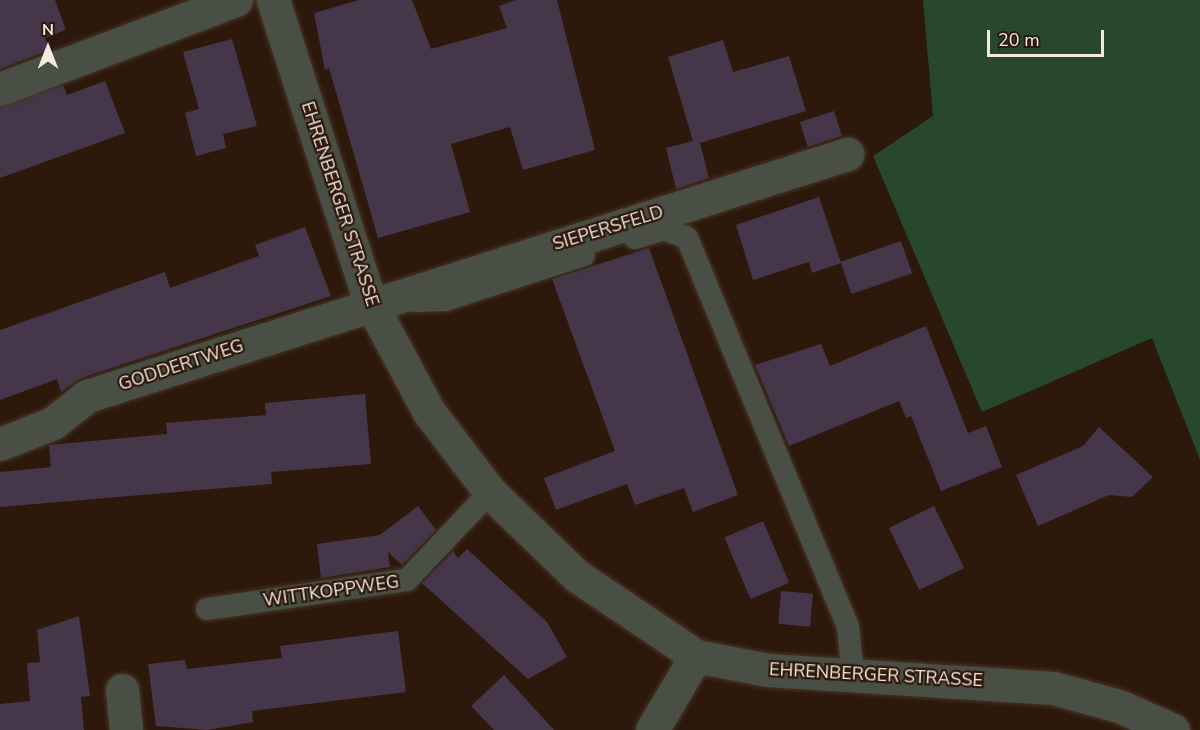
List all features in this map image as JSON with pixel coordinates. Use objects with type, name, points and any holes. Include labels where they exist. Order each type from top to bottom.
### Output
[{"type":"street","points":[[0,89],[236,0]]},
{"type":"street","name":"EHRENBERGER STRASSE","points":[[273,0],[370,302],[429,412],[490,492],[577,576],[696,656],[768,670],[1053,688],[1119,706],[1173,730]]},
{"type":"street","name":"SIEPERSFELD","points":[[370,302],[847,154]]},
{"type":"street","name":"GODDERTWEG","points":[[0,444],[53,423],[87,396],[370,302]]},
{"type":"street","points":[[652,730],[696,656]]},
{"type":"street","points":[[123,690],[126,730]]},
{"type":"lane","points":[[370,302],[445,300],[663,229],[678,231],[687,238],[848,627],[853,677]]},
{"type":"lane","name":"WITTKOPPWEG","points":[[207,609],[407,580],[490,492]]},
{"type":"green space","points":[[923,0],[1200,0],[1200,460],[1152,338],[982,412],[873,156],[933,116]]},
{"type":"building","points":[[0,0],[55,0],[66,30],[45,38],[50,50],[0,69]]},
{"type":"building","points":[[359,0],[412,0],[431,49],[507,28],[499,6],[516,0],[557,0],[595,150],[523,170],[510,127],[451,144],[470,212],[378,238],[329,68],[325,70],[314,13]]},
{"type":"building","points":[[232,39],[257,126],[223,134],[226,148],[196,156],[185,113],[199,109],[183,52]]},
{"type":"building","points":[[723,40],[733,72],[789,56],[806,111],[700,143],[709,178],[676,189],[666,148],[693,141],[668,57]]},
{"type":"building","points":[[105,81],[125,133],[0,178],[0,107],[63,85],[67,95]]},
{"type":"building","points":[[834,111],[842,136],[808,147],[800,122]]},
{"type":"building","points":[[819,197],[841,263],[812,273],[809,262],[753,280],[736,225]]},
{"type":"building","points":[[305,227],[331,296],[81,378],[61,392],[57,379],[0,400],[0,330],[165,272],[170,288],[259,256],[255,245]]},
{"type":"building","points":[[901,241],[912,273],[852,294],[840,262]]},
{"type":"building","points":[[649,248],[738,495],[693,512],[684,488],[635,505],[627,484],[556,510],[544,478],[615,451],[552,279]]},
{"type":"building","points":[[926,326],[968,433],[986,426],[1002,467],[941,491],[911,416],[906,418],[899,401],[789,446],[755,365],[821,344],[830,366]]},
{"type":"building","points":[[365,394],[371,464],[271,472],[272,484],[0,507],[0,472],[51,467],[49,445],[167,434],[166,423],[266,415],[265,403]]},
{"type":"building","points":[[1099,427],[1153,477],[1132,497],[1109,495],[1038,526],[1016,475],[1083,446]]},
{"type":"building","points":[[418,506],[436,530],[402,565],[388,552],[390,567],[321,578],[317,544],[380,535]]},
{"type":"building","points":[[934,506],[964,568],[919,590],[889,528]]},
{"type":"building","points":[[763,521],[789,583],[751,599],[724,537]]},
{"type":"building","points":[[467,549],[547,622],[567,657],[528,679],[422,583],[453,551],[458,558]]},
{"type":"building","points":[[781,591],[813,594],[810,627],[778,624]]},
{"type":"building","points":[[79,616],[90,696],[81,697],[84,730],[0,730],[0,704],[30,701],[27,663],[40,662],[37,630]]},
{"type":"building","points":[[398,631],[406,692],[252,711],[253,722],[208,730],[156,726],[148,664],[185,660],[187,669],[282,658],[280,646]]},
{"type":"building","points":[[504,675],[554,730],[494,730],[471,706]]}]
